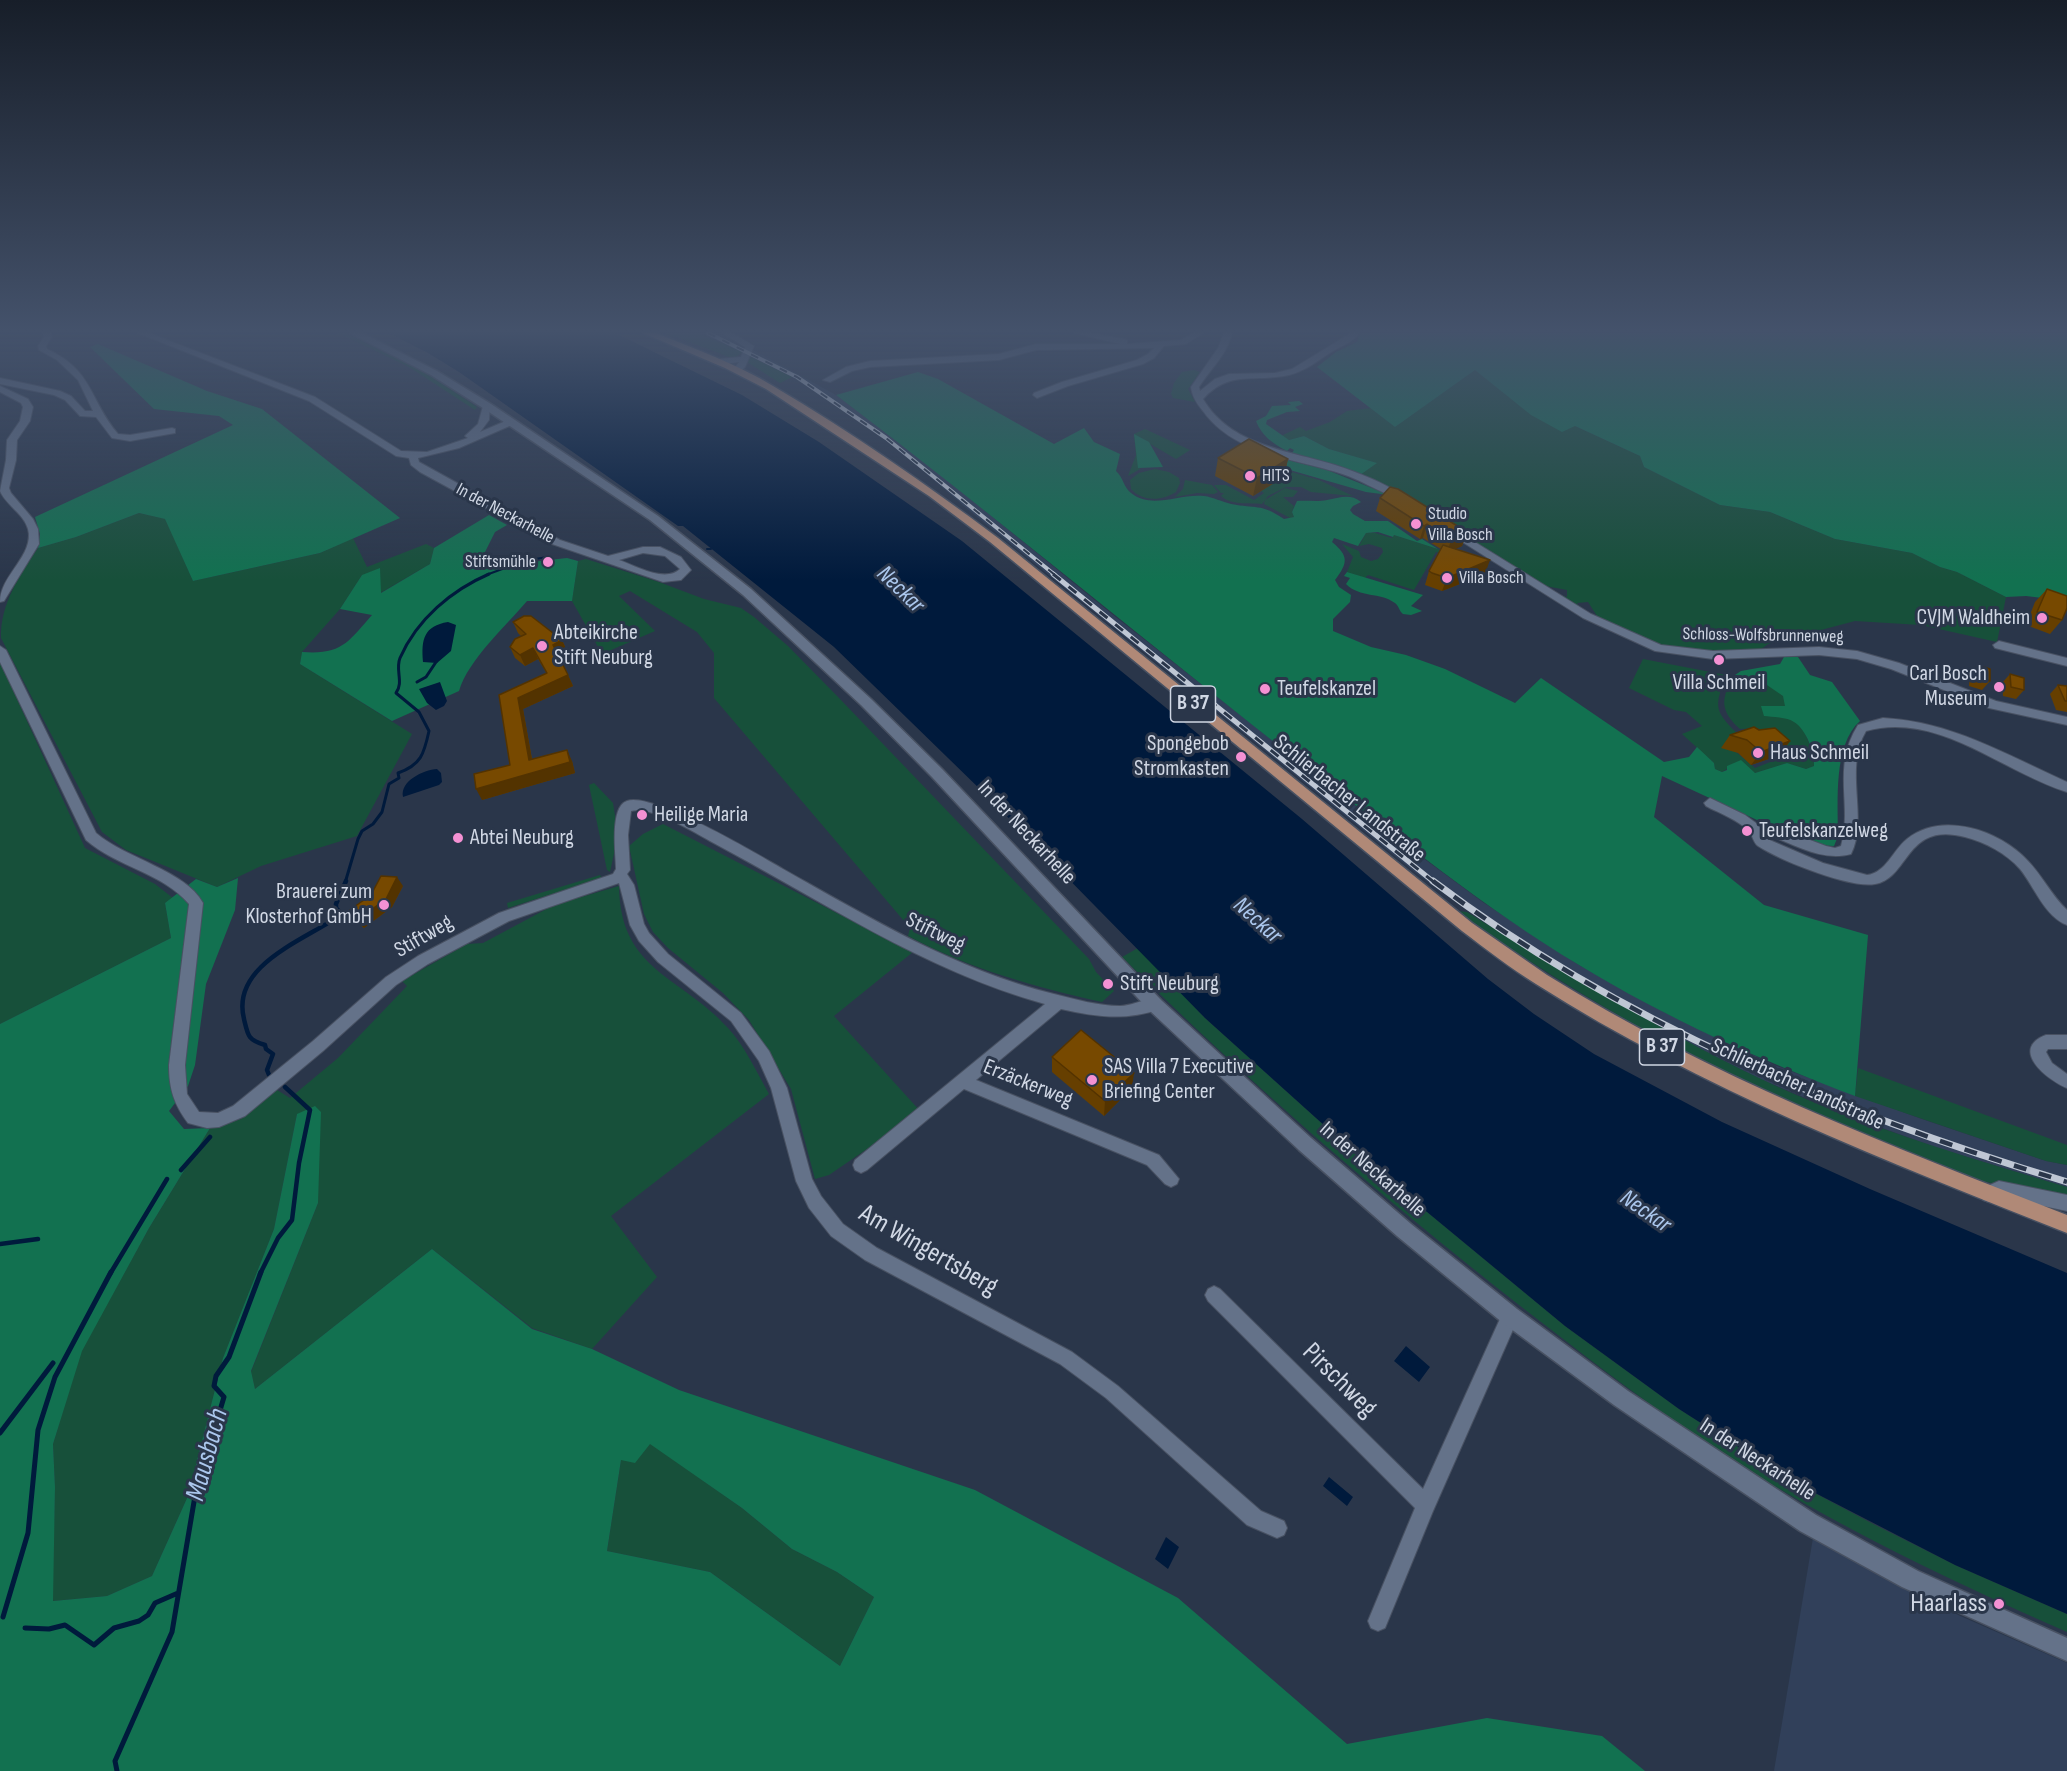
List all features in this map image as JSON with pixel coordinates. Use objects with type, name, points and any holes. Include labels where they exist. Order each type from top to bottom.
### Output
[{"type":"main road","name":"In der Neckarhelle","points":[[501,416],[654,518],[747,592],[858,694],[929,765],[1155,1005],[1305,1144],[1404,1230],[1510,1316],[1621,1398],[1808,1523],[1910,1579],[2067,1650]]},
{"type":"main road","name":"Schlierbacher Landstraße","points":[[814,416],[963,516],[1467,927],[1541,979],[1637,1035],[1737,1085],[1887,1153],[2067,1224]]},
{"type":"street","points":[[0,599],[33,547],[34,538],[28,519],[6,494],[4,488],[11,460],[12,440],[26,416]]},
{"type":"street","points":[[99,416],[118,438],[172,431]]},
{"type":"street","name":"In der Neckarhelle","points":[[338,416],[394,452],[413,456],[414,463],[423,470],[528,529],[556,542],[607,560],[663,579],[677,578],[686,570],[682,563],[661,549],[643,550],[607,560]]},
{"type":"street","points":[[459,443],[481,427],[486,416]]},
{"type":"street","points":[[1210,416],[1236,436],[1275,453],[1336,469],[1387,489],[1414,506]]},
{"type":"street","points":[[413,456],[436,453],[511,422]]},
{"type":"street","name":"Schloss-Wolfsbrunnenweg","points":[[1441,524],[1587,616],[1659,648],[1713,656],[1819,651],[1857,655],[1895,666],[1993,705],[2067,721]]},
{"type":"street","points":[[1999,645],[2067,662]]},
{"type":"street","name":"Stiftweg","points":[[0,650],[90,836],[116,855],[180,887],[192,896],[196,903],[177,1065],[179,1095],[189,1113],[199,1120],[219,1120],[239,1111],[386,986],[423,960],[504,916],[548,900],[605,884],[621,875],[622,813],[628,805],[643,804],[714,838],[846,912],[935,958],[979,977],[1060,1001],[1120,1012],[1155,1005]]},
{"type":"street","points":[[1710,803],[1740,818],[1758,831],[1770,831],[1824,851],[1835,853],[1846,850],[1850,838],[1854,741],[1862,728],[1880,721],[1910,724],[1961,740],[1994,752],[2067,787]]},
{"type":"street","points":[[1758,831],[1757,838],[1773,849],[1843,875],[1870,880],[1881,875],[1918,836],[1926,831],[1949,830],[1977,836],[1996,844],[2020,861],[2051,903],[2067,919]]},
{"type":"street","name":"Am Wingertsberg","points":[[621,875],[627,885],[637,925],[644,938],[663,958],[736,1017],[764,1056],[779,1088],[804,1182],[818,1207],[837,1230],[871,1254],[1066,1358],[1113,1392],[1254,1518],[1277,1528]]},
{"type":"street","name":"Erzäckerweg","points":[[861,1165],[1060,1001]]},
{"type":"street","points":[[2067,1042],[2046,1042],[2039,1046],[2038,1052],[2047,1069],[2067,1081]]},
{"type":"street","name":"Erzäckerweg","points":[[961,1081],[1153,1160],[1171,1179]]},
{"type":"street","points":[[1989,1194],[1999,1189],[2067,1203]]},
{"type":"street","name":"Pirschweg","points":[[1214,1295],[1426,1505]]},
{"type":"street","points":[[1378,1621],[1426,1505],[1510,1316]]},
{"type":"shaded area","points":[[851,416],[863,416],[931,467],[1112,614],[1408,847],[1484,903],[1579,965],[1670,1015],[1774,1065],[1919,1118],[2046,1161],[2067,1165],[2067,1187],[1940,1149],[1849,1116],[1760,1079],[1657,1027],[1510,941],[1416,873],[970,511],[889,442]]},
{"type":"shaded area","points":[[1813,1538],[1890,1581],[1958,1615],[2067,1663],[2067,1771],[1774,1771]]},
{"type":"green space","points":[[216,416],[270,416],[400,518],[320,553],[193,581],[165,519],[139,513],[76,537],[38,548],[40,534],[35,517],[233,425]]},
{"type":"green space","points":[[863,416],[1003,416],[1054,444],[1084,428],[1094,442],[1120,454],[1116,471],[1131,493],[1148,500],[1204,496],[1231,504],[1263,509],[1284,519],[1294,517],[1292,512],[1297,501],[1323,501],[1344,497],[1357,499],[1361,502],[1350,510],[1353,514],[1365,521],[1388,521],[1417,541],[1422,539],[1438,549],[1378,532],[1366,533],[1358,546],[1334,538],[1332,542],[1341,551],[1345,560],[1335,580],[1339,587],[1351,595],[1350,602],[1333,619],[1333,631],[1371,647],[1406,655],[1445,669],[1515,703],[1541,678],[1664,762],[1689,757],[1697,747],[1714,763],[1715,769],[1722,772],[1727,770],[1727,766],[1741,760],[1755,773],[1787,763],[1806,769],[1814,766],[1809,742],[1798,725],[1787,719],[1764,716],[1761,706],[1785,706],[1783,696],[1764,683],[1735,675],[1741,671],[1780,664],[1784,657],[1798,657],[1810,675],[1832,682],[1860,721],[1851,731],[1841,759],[1838,836],[1834,846],[1817,845],[1783,832],[1662,776],[1654,817],[1764,905],[1868,935],[1855,1096],[1749,1053],[1645,1003],[1579,965],[1509,920],[1442,872],[1311,771]]},
{"type":"green space","points":[[1266,416],[1278,416],[1267,420],[1266,424],[1289,440],[1304,436],[1329,449],[1377,463],[1360,475],[1292,453],[1294,450],[1290,448],[1287,451],[1272,442],[1261,431],[1256,421]]},
{"type":"green space","points":[[1340,416],[1381,416],[1395,427],[1411,416],[1557,416],[1640,456],[1644,467],[1720,505],[1770,512],[1835,539],[1912,553],[1940,567],[1957,572],[2006,597],[1997,642],[1921,625],[1855,621],[1768,644],[1761,649],[1730,653],[1659,645],[1599,619],[1588,602],[1577,603],[1580,608],[1560,595],[1567,597],[1567,590],[1540,585],[1394,489],[1360,475],[1376,463],[1329,449],[1304,436],[1289,440],[1283,438],[1283,435],[1300,427],[1306,431]]},
{"type":"green space","points":[[1380,416],[1411,416],[1395,427]]},
{"type":"green space","points":[[1532,416],[2067,416],[2067,601],[2026,596],[2006,597],[1957,572],[1940,567],[1912,553],[1835,539],[1770,512],[1720,505],[1644,467],[1640,456],[1575,426],[1562,432]]},
{"type":"green space","points":[[1145,429],[1190,450],[1176,459],[1135,435],[1140,469],[1128,476],[1136,455],[1134,434]]},
{"type":"green space","points":[[1134,434],[1149,442],[1163,467],[1138,468]]},
{"type":"green space","points":[[1272,456],[1327,470],[1389,495],[1366,492],[1283,468]]},
{"type":"green space","points":[[1155,469],[1169,472],[1179,478],[1180,483],[1176,492],[1153,499],[1141,496],[1131,489],[1130,480],[1139,473]]},
{"type":"green space","points":[[1285,470],[1319,480],[1353,496],[1311,492],[1301,487],[1286,487],[1268,496],[1262,504],[1240,503],[1225,499],[1221,496],[1224,493],[1221,493],[1214,485],[1226,485],[1254,500],[1264,493],[1261,491]]},
{"type":"green space","points":[[1185,480],[1212,485],[1218,492],[1175,497],[1183,489]]},
{"type":"green space","points":[[1285,488],[1298,491],[1293,497],[1283,497],[1294,506],[1292,512],[1294,517],[1290,518],[1264,504],[1265,500]]},
{"type":"green space","points":[[139,513],[166,519],[193,581],[320,553],[353,538],[367,567],[426,544],[434,548],[430,564],[380,593],[362,575],[340,609],[302,652],[300,664],[412,734],[357,836],[261,866],[217,887],[126,850],[102,832],[1,638],[2,625],[12,590],[38,548],[76,537]]},
{"type":"green space","points":[[489,515],[507,525],[495,532],[477,568],[567,558],[578,561],[572,601],[527,601],[479,655],[470,667],[459,691],[392,721],[300,664],[302,652],[326,651],[343,645],[372,615],[340,609],[362,575],[380,568],[381,593],[430,564],[434,548]]},
{"type":"green space","points":[[1366,533],[1392,538],[1394,535],[1451,553],[1446,555],[1436,552],[1414,590],[1368,575],[1365,578],[1347,572],[1353,557],[1342,544],[1359,551],[1361,557],[1371,561],[1378,559],[1383,552],[1382,548],[1369,544],[1359,546]]},
{"type":"green space","points":[[586,559],[704,599],[741,608],[754,617],[788,646],[839,698],[1089,959],[1096,972],[1114,991],[1102,1002],[1052,990],[1003,976],[955,958],[908,936],[910,928],[714,698],[714,653],[697,632],[630,591],[619,596],[655,631],[602,654],[572,601],[578,561]]},
{"type":"green space","points":[[1347,572],[1423,595],[1411,606],[1422,611],[1411,615],[1403,614],[1396,604],[1383,597],[1357,591],[1346,584],[1350,578],[1344,576]]},
{"type":"green space","points":[[1643,659],[1726,675],[1718,707],[1724,719],[1737,733],[1736,752],[1755,768],[1783,757],[1765,742],[1768,733],[1757,728],[1740,729],[1733,722],[1724,704],[1725,697],[1735,675],[1773,688],[1788,702],[1798,719],[1812,750],[1814,766],[1806,769],[1787,763],[1755,773],[1728,768],[1722,772],[1715,769],[1714,763],[1682,734],[1702,726],[1686,712],[1674,710],[1629,688]]},
{"type":"green space","points":[[0,662],[85,848],[155,884],[173,898],[165,903],[171,938],[0,1024]]},
{"type":"green space","points":[[594,783],[613,803],[618,835],[610,872],[607,870],[589,785]]},
{"type":"green space","points":[[663,824],[913,952],[834,1016],[921,1112],[829,1175],[815,1179],[791,1089],[749,1020],[723,993],[668,948],[653,932],[644,914],[629,846],[643,834]]},
{"type":"green space","points":[[600,875],[602,878],[508,908],[507,903]]},
{"type":"green space","points":[[238,878],[235,910],[206,984],[195,1065],[188,1086],[169,1111],[184,1129],[210,1128],[149,1228],[82,1351],[53,1444],[55,1487],[53,1601],[107,1596],[152,1576],[188,1496],[223,1358],[274,1229],[297,1114],[315,1106],[321,1112],[318,1203],[251,1371],[255,1389],[432,1249],[532,1329],[592,1349],[679,1390],[975,1490],[1178,1598],[1347,1744],[1487,1718],[1602,1736],[1645,1771],[0,1771],[0,1024],[171,938],[165,903],[196,879],[217,887]],"holes":[[[650,1444],[742,1508],[792,1549],[837,1572],[874,1597],[840,1666],[710,1572],[607,1551],[621,1460],[635,1463]]]},
{"type":"green space","points":[[619,886],[622,914],[630,937],[641,954],[656,969],[710,1010],[728,1028],[745,1051],[769,1094],[611,1216],[657,1277],[592,1349],[532,1328],[432,1249],[255,1389],[251,1372],[318,1203],[297,1114],[274,1229],[223,1358],[188,1496],[152,1576],[107,1596],[52,1601],[55,1487],[53,1444],[81,1351],[149,1228],[210,1128],[241,1119],[277,1090],[290,1098],[338,1058],[407,986],[402,981],[467,944],[483,943],[554,905]]},
{"type":"green space","points":[[1457,911],[1467,912],[1647,1019],[1759,1078],[1873,1125],[2067,1187],[2067,1198],[1964,1176],[1915,1158],[1813,1114],[1707,1063],[1604,1007],[1505,945]]},
{"type":"green space","points":[[1138,948],[1205,1018],[1346,1145],[1565,1326],[1679,1409],[1790,1480],[1955,1565],[2067,1614],[2067,1632],[1923,1565],[1829,1517],[1738,1464],[1627,1387],[1519,1305],[1315,1137],[1122,957]]},
{"type":"green space","points":[[1858,1068],[2067,1145],[2067,1165],[2046,1161],[1855,1096]]},
{"type":"green space","points":[[650,1443],[742,1508],[792,1549],[837,1572],[874,1597],[840,1666],[710,1572],[607,1551],[621,1460]]},
{"type":"water","name":"Neckar","points":[[521,416],[776,416],[819,442],[962,541],[1302,819],[1488,979],[1534,1014],[1594,1054],[1722,1122],[1870,1189],[2067,1273],[2067,1614],[1955,1565],[1790,1480],[1679,1409],[1565,1326],[1346,1145],[1205,1018],[986,795],[834,647],[683,526],[678,526]]},
{"type":"water","points":[[448,622],[456,625],[451,651],[437,663],[423,662],[424,640],[429,630]]},
{"type":"water","points":[[440,682],[447,701],[444,706],[436,710],[427,703],[419,689]]},
{"type":"water","points":[[437,769],[441,773],[442,782],[439,785],[403,797],[403,791],[409,781],[419,774]]},
{"type":"water","points":[[1406,1346],[1430,1367],[1419,1382],[1394,1361]]},
{"type":"water","points":[[1329,1477],[1353,1497],[1347,1506],[1323,1486]]},
{"type":"water","points":[[1166,1537],[1179,1547],[1168,1569],[1155,1559]]},
{"type":"building","points":[[1249,439],[1288,459],[1257,478],[1218,458]]},
{"type":"building","points":[[1390,487],[1398,489],[1467,532],[1451,540],[1427,524],[1424,526],[1380,498]]},
{"type":"building","points":[[1443,545],[1490,560],[1447,578],[1429,571]]},
{"type":"building","points":[[2047,589],[2067,596],[2067,608],[2062,620],[2037,612]]},
{"type":"building","points":[[524,616],[531,616],[562,640],[553,645],[568,675],[518,698],[529,760],[567,750],[570,762],[476,789],[474,774],[510,765],[499,695],[547,673],[533,648],[520,655],[510,647],[515,639],[526,634],[513,622]]},
{"type":"building","points":[[1977,665],[1990,669],[1990,681],[1977,677]]},
{"type":"building","points":[[2010,674],[2024,678],[2024,690],[2011,687]]},
{"type":"building","points":[[2058,685],[2067,686],[2067,701],[2065,701]]},
{"type":"building","points":[[1754,727],[1759,730],[1775,728],[1790,741],[1761,752],[1747,740],[1730,735]]},
{"type":"building","points":[[381,876],[397,877],[386,899],[357,920],[347,912],[371,895]]},
{"type":"building","points":[[1081,1030],[1134,1073],[1105,1101],[1052,1057]]},
{"type":"waterway","name":"Mausbach","points":[[486,575],[524,561],[547,557]]},
{"type":"waterway","name":"Mausbach","points":[[345,883],[362,831],[373,824],[382,812],[389,784],[399,778],[398,773],[412,766],[420,758],[429,731],[419,712],[396,693],[399,685],[400,658],[416,631],[437,607],[462,588],[489,574]]},
{"type":"waterway","points":[[417,682],[426,677],[436,662]]},
{"type":"waterway","name":"Mausbach","points":[[269,1075],[267,1070],[273,1054],[266,1049],[265,1045],[250,1036],[244,1019],[243,1000],[249,983],[260,968],[275,955],[342,914],[336,908],[336,904],[346,881]]},
{"type":"waterway","name":"Mausbach","points":[[261,1272],[278,1238],[292,1220],[299,1163],[310,1110],[285,1087]]},
{"type":"waterway","points":[[181,1170],[210,1137]]},
{"type":"waterway","points":[[110,1274],[167,1179]]},
{"type":"waterway","points":[[0,1244],[38,1239]]},
{"type":"waterway","points":[[3,1617],[28,1533],[38,1430],[55,1377],[111,1272]]},
{"type":"waterway","name":"Mausbach","points":[[117,1771],[115,1761],[172,1632],[196,1490],[224,1397],[214,1386],[216,1376],[229,1357],[261,1272]]},
{"type":"waterway","points":[[0,1433],[53,1363]]},
{"type":"waterway","points":[[25,1628],[49,1629],[65,1625],[94,1645],[114,1628],[139,1621],[148,1615],[155,1603],[178,1593]]},
{"type":"railway","points":[[853,416],[886,438],[1055,575]]},
{"type":"railway","points":[[1053,574],[1435,883]]},
{"type":"railway","points":[[1433,881],[1505,932],[1580,979],[1736,1060],[1817,1095],[1900,1126],[2067,1182]]},
{"type":"place","name":"HITS","points":[[1250,476]]},
{"type":"place","name":"Studio Villa Bosch","points":[[1416,524]]},
{"type":"place","name":"Stiftsmühle","points":[[548,562]]},
{"type":"place","name":"Villa Bosch","points":[[1447,578]]},
{"type":"place","name":"CVJM Waldheim","points":[[2042,618]]},
{"type":"place","name":"Abteikirche Stift Neuburg","points":[[542,646]]},
{"type":"place","name":"Villa Schmeil","points":[[1719,660]]},
{"type":"place","name":"Carl Bosch Museum","points":[[1999,687]]},
{"type":"place","name":"Teufelskanzel","points":[[1265,689]]},
{"type":"place","name":"Haus Schmeil","points":[[1758,753]]},
{"type":"place","name":"Spongebob Stromkasten","points":[[1241,757]]},
{"type":"place","name":"Heilige Maria","points":[[642,815]]},
{"type":"place","name":"Teufelskanzelweg","points":[[1747,831]]},
{"type":"place","name":"Abtei Neuburg","points":[[458,838]]},
{"type":"place","name":"Brauerei zum Klosterhof GmbH","points":[[384,905]]},
{"type":"place","name":"Stift Neuburg","points":[[1108,984]]},
{"type":"place","name":"SAS Villa 7 Executive Briefing Center","points":[[1092,1080]]},
{"type":"place","name":"Haarlass","points":[[1999,1604]]}]
